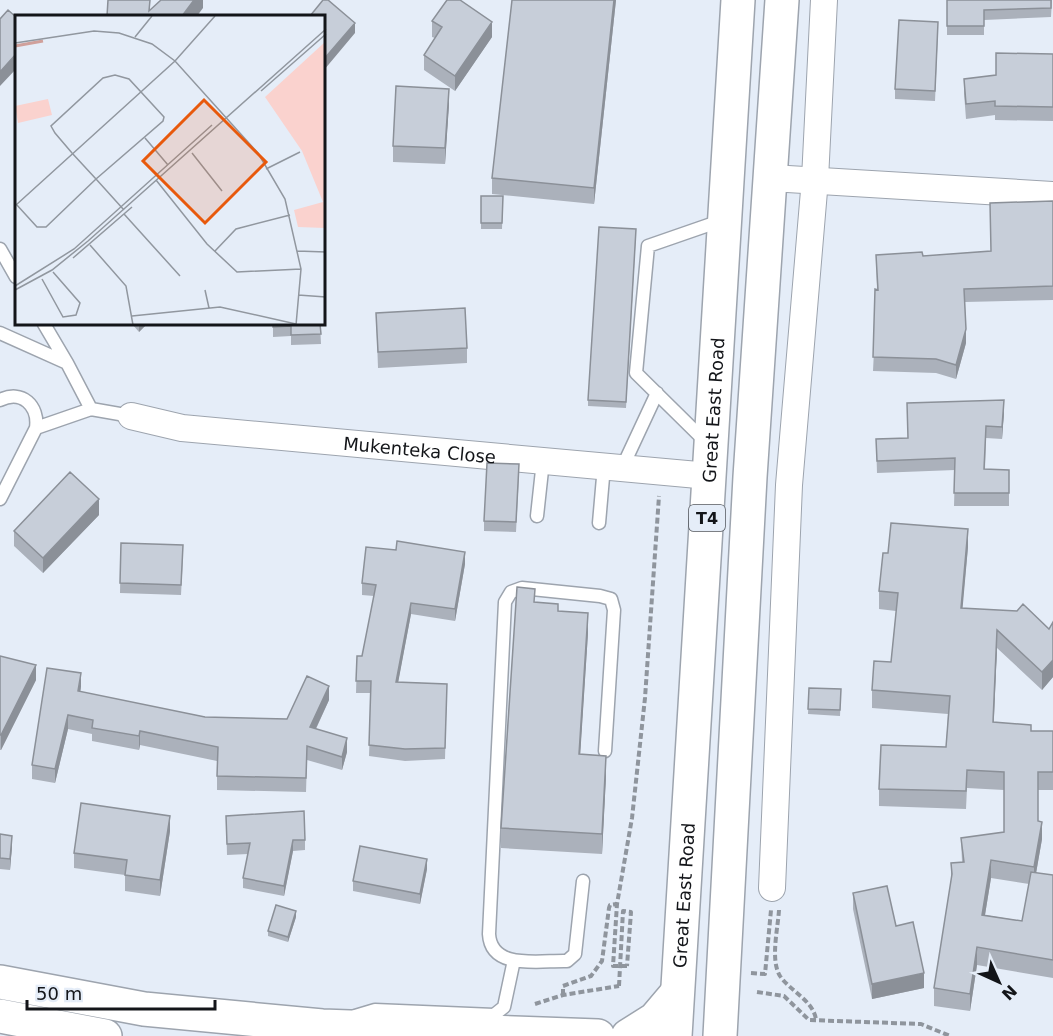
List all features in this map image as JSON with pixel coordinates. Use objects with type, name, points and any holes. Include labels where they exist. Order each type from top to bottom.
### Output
[{"type":"main road","name":"Great East Road","points":[[675,1036],[738,0]]},
{"type":"main road","name":"T4","points":[[720,1036],[750,477],[782,0]]},
{"type":"main road","points":[[0,982],[144,1009],[322,1026],[598,1036]]},
{"type":"main road","points":[[628,1036],[655,1019],[677,993]]},
{"type":"main road","points":[[0,1016],[105,1036]]},
{"type":"street","points":[[774,900],[789,485],[815,179],[824,0]]},
{"type":"street","points":[[771,178],[1053,195]]},
{"type":"street","name":"Mukenteka Close","points":[[131,416],[182,428],[660,471],[709,461]]},
{"type":"lane","points":[[709,461],[657,393],[636,373],[648,246],[725,220]]},
{"type":"lane","points":[[0,249],[15,275]]},
{"type":"lane","points":[[45,326],[91,409]]},
{"type":"lane","points":[[0,333],[67,363]]},
{"type":"lane","points":[[598,524],[613,467],[657,393]]},
{"type":"lane","points":[[0,400],[15,396],[31,404],[36,411],[36,428],[0,500]]},
{"type":"lane","points":[[36,428],[91,409],[131,416]]},
{"type":"lane","points":[[537,516],[543,461]]},
{"type":"lane","points":[[583,881],[575,954],[567,961],[514,960],[497,955],[489,944],[489,934],[505,602],[511,592],[522,588],[611,599],[614,610],[605,751]]},
{"type":"lane","points":[[322,1026],[375,1010],[494,1015],[504,1007],[514,960]]},
{"type":"path","points":[[575,993],[619,986],[623,911],[631,912],[627,966],[613,966],[617,904],[632,818],[645,698],[660,471]]},
{"type":"path","points":[[751,973],[765,974],[774,900]]},
{"type":"path","points":[[774,900],[777,968],[786,983],[813,1011],[816,1020]]},
{"type":"path","points":[[757,992],[784,996],[809,1020],[921,1024],[950,1036]]},
{"type":"building","points":[[108,0],[150,0],[149,11],[161,0],[194,0],[183,15],[107,15]]},
{"type":"building","points":[[323,0],[328,0],[355,23],[326,57],[326,15],[311,15]]},
{"type":"building","points":[[447,0],[460,0],[492,22],[455,76],[424,55],[442,27],[432,21]]},
{"type":"building","points":[[512,0],[614,0],[594,188],[492,178]]},
{"type":"building","points":[[947,0],[1051,0],[1051,8],[984,10],[984,26],[947,26]]},
{"type":"building","points":[[8,10],[15,16],[15,55],[0,72],[0,19]]},
{"type":"building","points":[[899,20],[938,22],[935,91],[895,89]]},
{"type":"building","points":[[996,53],[1053,54],[1053,107],[995,106],[995,101],[966,104],[964,79],[996,75]]},
{"type":"building","points":[[396,86],[449,89],[445,148],[393,146]]},
{"type":"building","points":[[481,196],[503,196],[502,223],[481,223]]},
{"type":"building","points":[[1053,201],[1053,286],[964,289],[966,329],[956,365],[936,359],[873,357],[875,289],[878,290],[876,255],[922,252],[923,256],[991,251],[990,203]]},
{"type":"building","points":[[599,227],[636,229],[626,402],[588,400]]},
{"type":"building","points":[[465,308],[467,348],[378,352],[376,313]]},
{"type":"building","points":[[291,326],[320,326],[321,334],[291,335]]},
{"type":"building","points":[[1004,400],[1002,427],[986,426],[984,469],[1009,470],[1009,493],[954,493],[955,458],[877,461],[876,439],[908,438],[907,403]]},
{"type":"building","points":[[487,463],[519,464],[516,522],[484,521]]},
{"type":"building","points":[[70,472],[99,499],[43,558],[14,531]]},
{"type":"building","points":[[891,523],[968,529],[961,608],[1017,611],[1023,604],[1049,629],[1053,622],[1053,660],[1042,672],[997,630],[993,722],[1031,725],[1031,731],[1053,731],[1053,772],[1038,772],[1038,821],[1042,822],[1034,867],[991,860],[982,915],[1022,921],[1031,872],[1053,875],[1053,960],[977,947],[970,994],[934,988],[952,874],[951,863],[964,862],[961,838],[1004,832],[1004,772],[967,770],[966,791],[879,789],[881,745],[946,747],[950,696],[872,690],[874,661],[891,662],[898,593],[879,591],[883,553],[888,553]]},
{"type":"building","points":[[397,541],[465,552],[455,609],[411,603],[396,682],[447,684],[445,748],[405,749],[369,745],[371,681],[356,681],[357,656],[362,656],[376,585],[362,583],[366,547],[396,550]]},
{"type":"building","points":[[121,543],[183,545],[181,585],[120,583]]},
{"type":"building","points":[[517,587],[535,589],[534,602],[558,604],[558,611],[588,613],[579,754],[606,756],[602,834],[501,828]]},
{"type":"building","points":[[0,656],[36,665],[1,735],[0,735]]},
{"type":"building","points":[[47,668],[81,673],[78,691],[205,717],[287,719],[307,676],[329,686],[310,727],[347,738],[342,757],[307,746],[306,778],[217,776],[218,747],[140,731],[139,736],[92,728],[93,720],[68,715],[55,769],[32,765]]},
{"type":"building","points":[[809,688],[841,689],[840,710],[808,709]]},
{"type":"building","points":[[81,803],[170,816],[160,880],[125,875],[127,860],[74,853]]},
{"type":"building","points":[[304,811],[305,840],[293,840],[284,886],[243,878],[250,843],[227,844],[226,816]]},
{"type":"building","points":[[0,834],[12,836],[10,859],[0,858]]},
{"type":"building","points":[[360,846],[427,859],[420,894],[353,881]]},
{"type":"building","points":[[887,886],[896,926],[913,922],[924,973],[872,984],[853,893]]},
{"type":"building","points":[[276,905],[296,911],[288,937],[268,931]]}]
